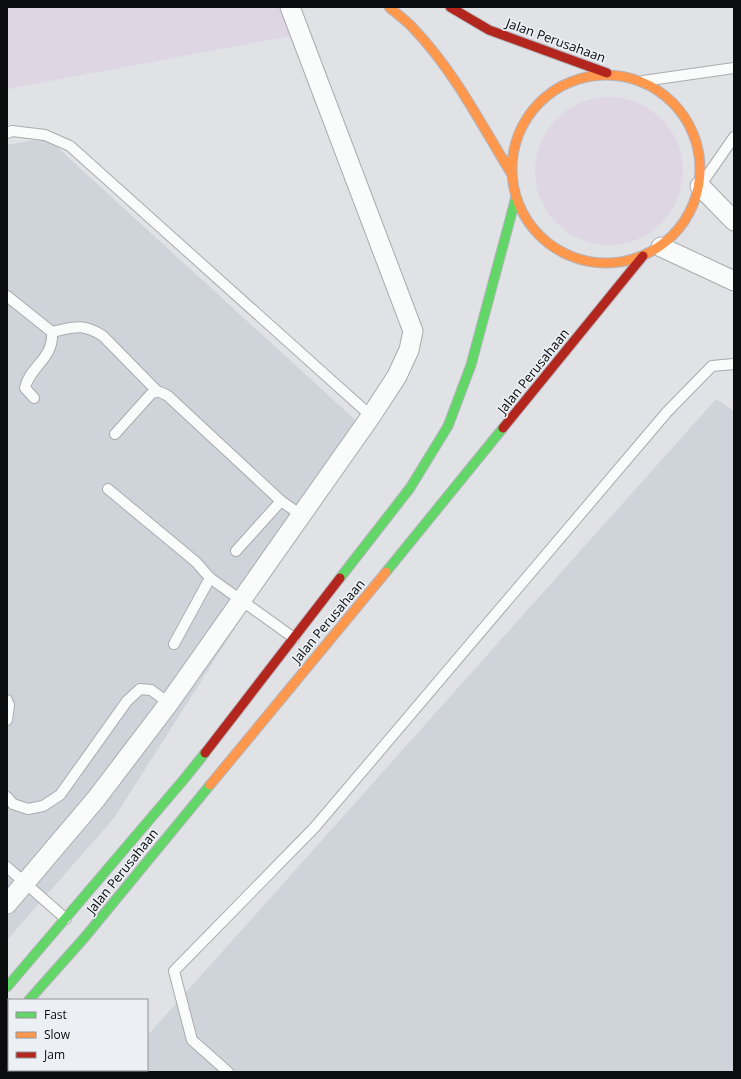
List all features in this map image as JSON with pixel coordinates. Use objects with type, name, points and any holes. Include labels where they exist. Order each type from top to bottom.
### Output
[{"type":"main road","points":[[389,7],[413,29],[442,64],[511,173]]},
{"type":"main road","name":"Jalan Perusahaan","points":[[450,7],[489,30],[612,74]]},
{"type":"main road","points":[[612,74],[643,81],[670,98],[690,124],[700,154],[700,186],[690,215],[661,247],[643,256],[618,263],[590,262],[565,254],[543,239],[526,219],[516,197],[511,173],[513,147],[523,123],[539,101],[560,86],[585,76],[612,74]]},
{"type":"main road","name":"Jalan Perusahaan","points":[[7,987],[185,778],[410,488],[448,426],[472,365],[516,197]]},
{"type":"main road","name":"Jalan Perusahaan","points":[[30,999],[84,937],[643,256]]},
{"type":"street","points":[[7,904],[96,799],[169,703],[371,416],[397,376],[409,350],[413,331],[290,7]]},
{"type":"street","points":[[700,186],[734,221]]},
{"type":"street","points":[[661,247],[734,281]]},
{"type":"lane","points":[[643,81],[734,68]]},
{"type":"lane","points":[[7,133],[12,131],[45,135],[70,146],[371,416]]},
{"type":"lane","points":[[700,186],[734,137]]},
{"type":"lane","points":[[7,296],[52,332],[53,340],[46,356],[27,381],[25,388],[34,398]]},
{"type":"lane","points":[[52,332],[78,328],[88,328],[94,330],[102,336],[157,391],[168,396],[281,501],[301,514]]},
{"type":"lane","points":[[228,1072],[192,1040],[174,971],[314,827],[667,412],[712,366],[734,364]]},
{"type":"lane","points":[[115,434],[143,401],[157,391]]},
{"type":"lane","points":[[108,489],[196,562],[210,578],[294,638]]},
{"type":"lane","points":[[236,550],[281,501]]},
{"type":"lane","points":[[174,644],[210,578]]},
{"type":"lane","points":[[7,796],[13,804],[28,809],[43,806],[60,795],[127,701],[140,690],[151,690],[169,703]]},
{"type":"lane","points":[[7,700],[9,705],[7,720]]},
{"type":"lane","points":[[7,867],[66,919]]},
{"type":"shaded area","points":[[7,7],[294,7],[307,33],[7,89]]},
{"type":"shaded area","points":[[616,97],[637,102],[650,109],[666,124],[678,143],[682,157],[682,185],[678,199],[671,212],[656,228],[650,233],[631,242],[616,245],[602,245],[581,240],[568,233],[547,212],[540,199],[536,185],[535,164],[540,143],[547,130],[568,109],[581,102],[595,98]]},
{"type":"shaded area","points":[[47,138],[363,427],[114,818],[7,940],[7,145]]},
{"type":"shaded area","points":[[716,399],[734,411],[734,1072],[115,1072],[148,1071],[148,1035]]},
{"type":"traffic: fast","points":[[340,578],[410,488],[448,426],[471,365],[516,197]]},
{"type":"traffic: fast","points":[[386,572],[503,428]]},
{"type":"traffic: fast","points":[[7,987],[205,753]]},
{"type":"traffic: fast","points":[[30,999],[85,937],[210,785]]},
{"type":"traffic: slow","points":[[389,7],[411,26],[442,62],[466,98],[511,173]]},
{"type":"traffic: slow","points":[[597,75],[615,75],[642,82],[666,96],[673,102],[679,109],[693,133],[700,160],[700,169],[700,178],[693,205],[679,229],[673,236],[666,242],[642,256],[615,263],[597,263],[579,259],[562,252],[546,242],[533,229],[523,213],[516,196],[512,178],[512,160],[516,142],[523,125],[533,109],[546,96],[562,86],[579,79],[597,75]]},
{"type":"traffic: slow","points":[[210,785],[386,572]]},
{"type":"traffic: jam","points":[[450,7],[489,30],[607,73]]},
{"type":"traffic: jam","points":[[503,428],[643,256]]},
{"type":"traffic: jam","points":[[205,753],[340,578]]}]
